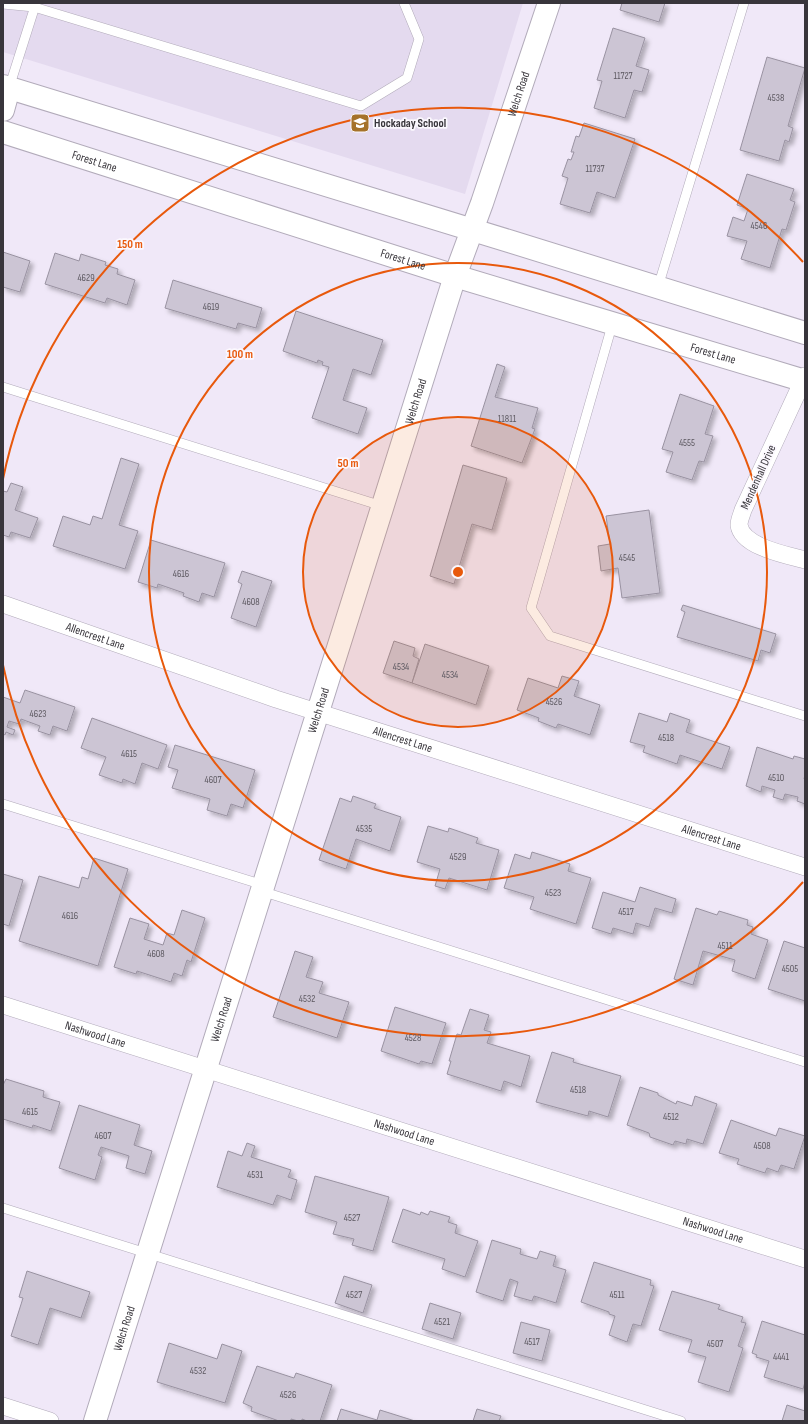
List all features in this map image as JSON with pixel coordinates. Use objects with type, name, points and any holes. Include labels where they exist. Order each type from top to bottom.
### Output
[{"type":"main road","name":"Welch Road","points":[[95,1421],[455,276],[482,203],[549,3]]},
{"type":"main road","points":[[3,110],[6,87],[805,333]]},
{"type":"main road","name":"Forest Lane","points":[[3,132],[455,276],[804,379]]},
{"type":"street","name":"Mendenhall Drive","points":[[804,379],[743,510],[739,524],[743,535],[751,542],[805,560]]},
{"type":"street","name":"Allencrest Lane","points":[[3,604],[317,713],[805,867]]},
{"type":"street","name":"Nashwood Lane","points":[[3,1005],[805,1259]]},
{"type":"street","points":[[3,1406],[50,1421]]},
{"type":"lane","points":[[3,4],[35,5],[360,106],[407,78],[419,39],[404,3]]},
{"type":"lane","points":[[658,288],[744,3]]},
{"type":"lane","points":[[6,87],[35,5]]},
{"type":"lane","points":[[613,322],[531,608],[550,636],[805,716]]},
{"type":"lane","points":[[3,387],[382,506]]},
{"type":"lane","points":[[3,804],[805,1062]]},
{"type":"lane","points":[[3,1208],[681,1421]]},
{"type":"shaded area","name":"Hockaday School","points":[[3,3],[523,3],[465,194],[3,52]]},
{"type":"building","points":[[622,3],[665,3],[659,22],[620,10]]},
{"type":"building","points":[[613,28],[645,38],[636,66],[649,70],[642,92],[634,90],[625,118],[594,108],[602,81],[597,80]]},
{"type":"building","points":[[767,57],[805,68],[788,126],[793,128],[789,142],[785,140],[779,161],[740,150]]},
{"type":"building","points":[[584,123],[635,139],[615,198],[597,192],[590,213],[560,204],[568,178],[562,176],[568,159],[571,160],[574,152],[571,152],[576,136],[579,137]]},
{"type":"building","points":[[747,174],[794,189],[790,200],[795,202],[786,230],[782,229],[770,268],[741,259],[747,241],[727,236],[733,217],[744,221],[748,209],[737,205]]},
{"type":"building","points":[[3,252],[30,261],[20,292],[3,287]]},
{"type":"building","points":[[55,253],[79,261],[81,254],[106,262],[105,265],[118,269],[117,274],[135,280],[127,305],[107,298],[105,303],[45,284]]},
{"type":"building","points":[[173,280],[262,308],[256,328],[238,323],[236,329],[165,308]]},
{"type":"building","points":[[296,311],[383,340],[371,375],[353,369],[343,400],[367,408],[358,434],[312,418],[329,367],[322,365],[323,362],[318,360],[317,363],[283,351]]},
{"type":"building","points":[[497,364],[505,367],[495,397],[538,408],[532,428],[535,429],[522,463],[471,446]]},
{"type":"building","points":[[680,394],[714,406],[705,434],[713,436],[704,462],[699,461],[692,480],[666,472],[673,452],[662,449]]},
{"type":"building","points":[[121,458],[139,464],[119,525],[138,531],[125,569],[53,546],[63,516],[90,525],[93,516],[102,519]]},
{"type":"building","points":[[463,465],[507,478],[492,530],[472,524],[454,584],[430,576]]},
{"type":"building","points":[[11,483],[23,487],[15,510],[38,518],[30,538],[11,532],[9,537],[3,535],[3,491],[7,492]]},
{"type":"building","points":[[649,510],[660,593],[622,598],[618,568],[601,571],[598,546],[610,544],[606,516]]},
{"type":"building","points":[[151,540],[225,563],[214,597],[202,593],[199,602],[183,596],[184,593],[158,584],[157,588],[138,582]]},
{"type":"building","points":[[242,571],[272,581],[256,627],[231,618],[242,584],[238,582]]},
{"type":"building","points":[[683,605],[776,634],[770,653],[761,650],[758,661],[677,637],[685,612],[681,610]]},
{"type":"building","points":[[394,641],[415,648],[413,656],[419,659],[412,683],[383,673]]},
{"type":"building","points":[[425,644],[489,666],[476,705],[412,683]]},
{"type":"building","points":[[562,676],[579,681],[574,696],[600,705],[590,735],[558,724],[556,728],[538,721],[539,718],[517,710],[528,678],[558,688]]},
{"type":"building","points":[[25,690],[75,707],[67,731],[53,726],[50,735],[38,731],[40,726],[21,719],[19,724],[9,721],[7,727],[15,730],[13,735],[6,732],[5,735],[3,734],[3,697],[20,703]]},
{"type":"building","points":[[639,713],[667,722],[670,713],[690,720],[686,732],[730,747],[722,769],[680,755],[677,764],[643,752],[645,746],[630,742]]},
{"type":"building","points":[[92,718],[167,745],[158,769],[142,763],[135,784],[123,779],[122,783],[99,775],[106,757],[81,748]]},
{"type":"building","points":[[175,745],[255,770],[243,808],[231,804],[227,816],[207,810],[210,799],[172,788],[178,770],[168,767]]},
{"type":"building","points":[[757,747],[793,759],[794,756],[805,759],[805,804],[797,801],[798,797],[785,794],[783,800],[773,797],[775,790],[762,786],[761,792],[746,786]]},
{"type":"building","points":[[353,796],[376,804],[374,808],[401,817],[390,851],[356,839],[346,869],[319,860],[340,798],[351,802]]},
{"type":"building","points":[[428,826],[448,832],[449,828],[478,838],[476,843],[499,850],[487,890],[449,878],[445,889],[435,886],[440,869],[417,862]]},
{"type":"building","points":[[532,852],[570,864],[568,871],[591,878],[576,924],[530,909],[534,897],[504,888],[515,854],[530,859]]},
{"type":"building","points":[[94,858],[128,869],[98,966],[19,941],[39,876],[79,888],[82,877],[88,879]]},
{"type":"building","points":[[3,874],[23,880],[9,926],[3,924]]},
{"type":"building","points":[[640,887],[676,899],[672,913],[655,908],[649,927],[636,923],[633,934],[613,928],[611,934],[592,928],[603,892],[635,902]]},
{"type":"building","points":[[696,908],[717,915],[719,911],[748,920],[747,925],[753,927],[751,934],[768,940],[755,979],[732,971],[735,960],[703,951],[693,985],[674,979]]},
{"type":"building","points":[[182,910],[205,918],[191,962],[187,960],[182,976],[174,973],[171,982],[137,971],[136,974],[114,967],[130,918],[149,924],[144,939],[163,945],[167,933],[174,935]]},
{"type":"building","points":[[784,941],[805,948],[805,1001],[768,989]]},
{"type":"building","points":[[295,951],[313,957],[306,977],[323,982],[319,993],[349,1002],[337,1038],[273,1017]]},
{"type":"building","points":[[395,1007],[446,1023],[432,1064],[421,1061],[419,1064],[381,1051]]},
{"type":"building","points":[[470,1009],[489,1015],[484,1030],[491,1032],[487,1043],[530,1056],[521,1087],[504,1081],[501,1091],[447,1074],[451,1061],[449,1061],[457,1034],[461,1035]]},
{"type":"building","points":[[552,1052],[574,1059],[573,1062],[621,1076],[608,1117],[589,1111],[588,1116],[536,1102]]},
{"type":"building","points":[[6,1079],[44,1091],[43,1097],[60,1102],[51,1131],[33,1125],[32,1128],[3,1119],[3,1085]]},
{"type":"building","points":[[640,1087],[658,1093],[658,1095],[676,1104],[677,1101],[692,1106],[695,1096],[717,1104],[703,1144],[687,1139],[686,1144],[675,1141],[673,1145],[650,1137],[649,1133],[627,1125]]},
{"type":"building","points":[[79,1105],[140,1125],[134,1145],[152,1151],[145,1174],[126,1168],[129,1156],[101,1147],[98,1155],[102,1157],[95,1180],[59,1168]]},
{"type":"building","points":[[731,1120],[776,1136],[779,1128],[805,1136],[794,1169],[781,1165],[778,1172],[767,1168],[765,1173],[737,1164],[739,1159],[719,1153]]},
{"type":"building","points":[[247,1143],[255,1146],[251,1157],[291,1170],[288,1177],[297,1180],[291,1200],[277,1195],[273,1205],[217,1187],[228,1151],[242,1156]]},
{"type":"building","points":[[315,1176],[389,1197],[373,1251],[352,1245],[354,1239],[333,1234],[337,1222],[305,1212]]},
{"type":"building","points":[[403,1209],[420,1215],[421,1212],[428,1215],[430,1211],[450,1217],[448,1222],[457,1225],[455,1233],[478,1241],[465,1277],[442,1269],[445,1259],[392,1242]]},
{"type":"building","points":[[492,1240],[521,1249],[520,1254],[537,1259],[540,1251],[556,1256],[553,1266],[566,1270],[556,1303],[534,1296],[532,1301],[514,1296],[518,1282],[510,1279],[503,1301],[476,1292]]},
{"type":"building","points":[[594,1262],[651,1280],[650,1285],[654,1286],[641,1326],[633,1324],[627,1342],[609,1335],[615,1316],[609,1314],[609,1312],[581,1302]]},
{"type":"building","points":[[27,1271],[90,1292],[81,1318],[50,1308],[38,1345],[11,1336],[23,1298],[19,1297]]},
{"type":"building","points":[[344,1276],[372,1285],[363,1313],[335,1303]]},
{"type":"building","points":[[672,1291],[720,1305],[718,1309],[743,1317],[741,1322],[746,1323],[738,1346],[743,1348],[729,1392],[698,1382],[706,1357],[688,1352],[692,1340],[659,1330]]},
{"type":"building","points":[[430,1303],[461,1313],[453,1339],[422,1329]]},
{"type":"building","points":[[762,1321],[805,1335],[805,1382],[803,1389],[764,1377],[769,1361],[756,1357],[757,1355],[752,1353]]},
{"type":"building","points":[[521,1322],[550,1330],[542,1361],[513,1353]]},
{"type":"building","points":[[169,1343],[217,1359],[222,1344],[242,1351],[225,1403],[157,1382]]},
{"type":"building","points":[[257,1366],[294,1378],[296,1373],[332,1385],[320,1421],[307,1421],[302,1419],[302,1421],[298,1421],[291,1419],[291,1421],[279,1421],[251,1411],[252,1407],[243,1403]]},
{"type":"building","points":[[787,1405],[805,1411],[805,1421],[782,1421]]},
{"type":"building","points":[[341,1409],[377,1420],[380,1410],[415,1421],[337,1421]]},
{"type":"building","points":[[477,1409],[501,1416],[499,1421],[473,1421]]},
{"type":"place","name":"Hockaday School","points":[[360,123]]}]
